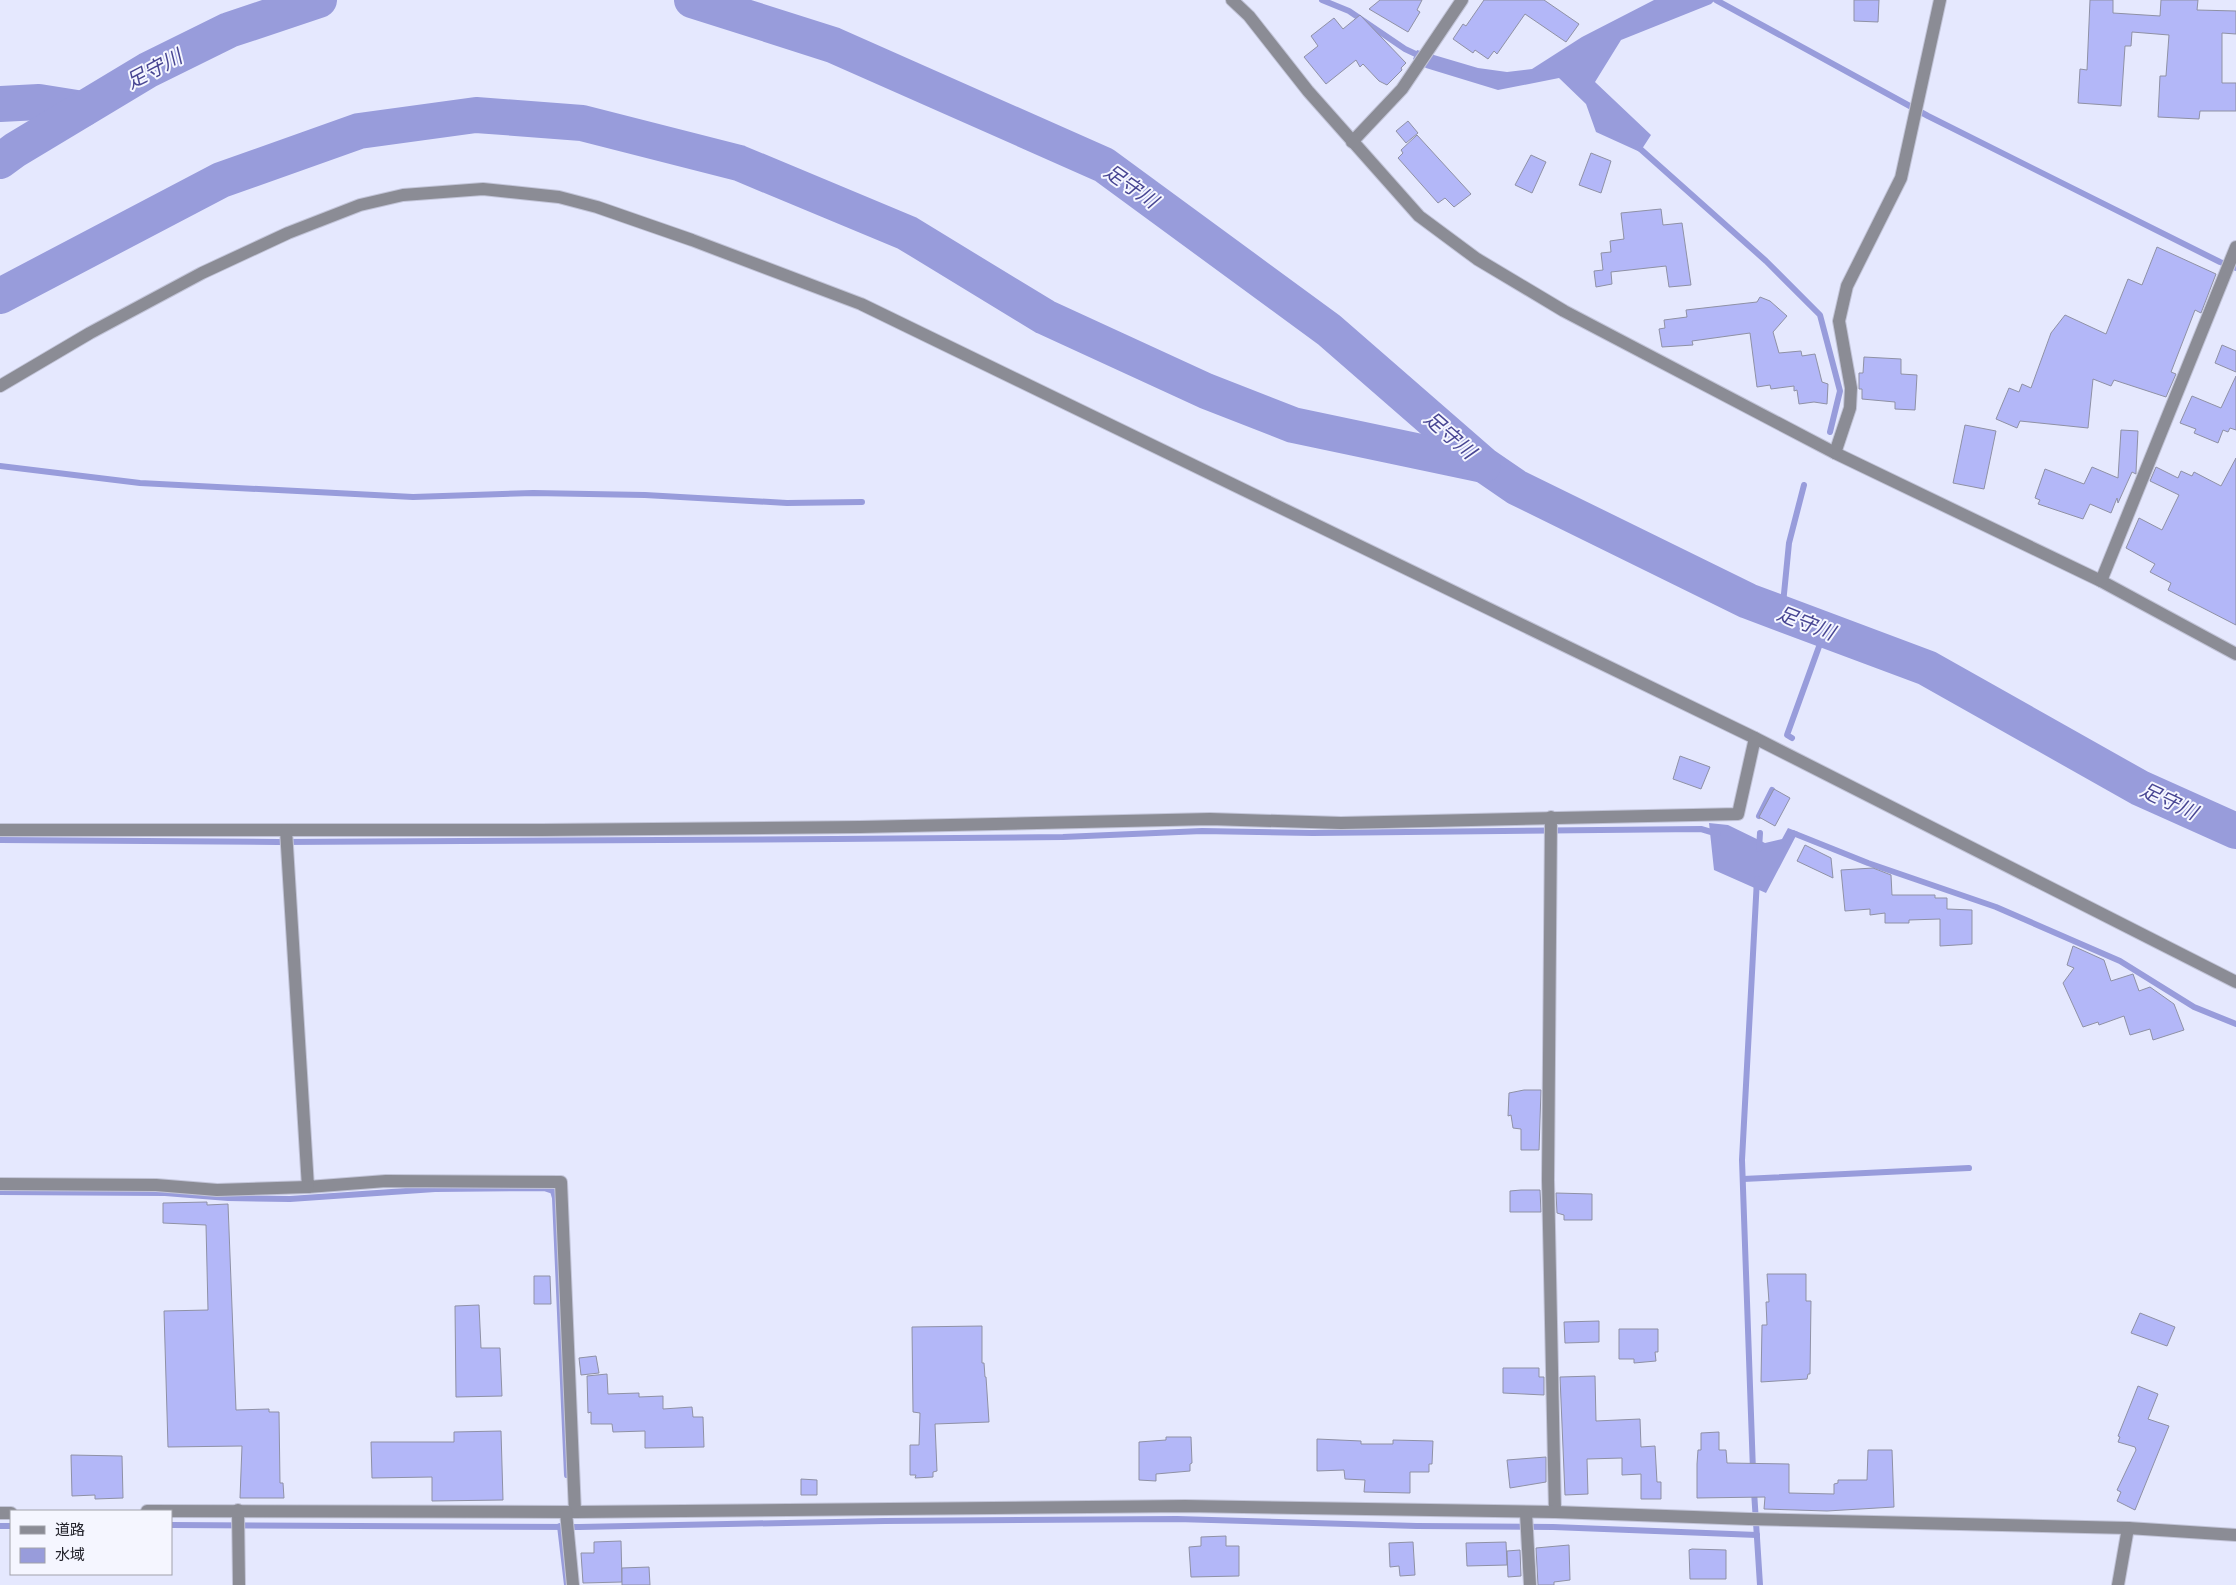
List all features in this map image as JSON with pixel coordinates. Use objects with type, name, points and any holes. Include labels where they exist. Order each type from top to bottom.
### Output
[{"type":"street","points":[[1232,0],[1249,16],[1308,91],[1419,216],[1477,259],[1564,312],[1835,453],[2101,581],[2236,654]]},
{"type":"street","points":[[1352,142],[1384,110],[1419,64],[1462,0]]},
{"type":"street","points":[[1835,453],[1850,408],[1851,388],[1839,321],[1841,304],[1847,286],[1900,178],[1940,0]]},
{"type":"street","points":[[0,386],[90,333],[202,273],[288,233],[360,205],[403,195],[483,189],[559,197],[596,207],[692,240],[861,304],[1755,738],[2236,982]]},
{"type":"street","points":[[2101,581],[2236,247]]},
{"type":"street","points":[[0,830],[287,838],[1210,819],[1341,823],[1551,820],[1738,814],[1755,738]]},
{"type":"street","points":[[1551,820],[1548,1180],[1555,1512]]},
{"type":"street","points":[[287,838],[308,1187]]},
{"type":"street","points":[[0,1184],[156,1185],[217,1190],[308,1187],[386,1181],[561,1182],[569,1519],[573,1585]]},
{"type":"street","points":[[172,1512],[569,1519],[1186,1506],[1526,1516],[1555,1512],[1763,1520],[2128,1528],[2236,1535]]},
{"type":"street","points":[[238,1513],[239,1585]]},
{"type":"street","points":[[1526,1516],[1530,1585]]},
{"type":"street","points":[[2118,1585],[2128,1528]]},
{"type":"water","points":[[1654,0],[1715,0],[1711,4],[1621,40],[1595,82],[1651,135],[1640,152],[1596,132],[1586,104],[1559,78],[1498,90],[1426,68],[1413,59],[1417,50],[1478,68],[1507,72],[1532,69],[1582,37]]},
{"type":"water","points":[[1709,823],[1728,825],[1765,843],[1782,839],[1788,828],[1798,832],[1766,893],[1714,870]]},
{"type":"building","points":[[1380,0],[1422,0],[1417,10],[1420,12],[1408,32],[1369,9]]},
{"type":"building","points":[[1484,0],[1544,0],[1579,24],[1566,42],[1525,14],[1497,54],[1494,51],[1488,59],[1475,50],[1473,53],[1453,39],[1463,24],[1466,26]]},
{"type":"building","points":[[1854,0],[1879,0],[1878,22],[1854,21]]},
{"type":"building","points":[[2090,0],[2113,0],[2113,13],[2160,16],[2161,0],[2198,0],[2197,10],[2236,11],[2236,34],[2222,33],[2222,83],[2236,83],[2236,111],[2200,111],[2199,119],[2158,117],[2160,76],[2166,76],[2169,35],[2132,32],[2131,46],[2125,46],[2121,106],[2078,103],[2080,69],[2087,70]]},
{"type":"building","points":[[1360,15],[1406,63],[1401,68],[1402,70],[1387,85],[1379,81],[1363,64],[1360,67],[1356,60],[1326,84],[1304,57],[1318,46],[1311,36],[1334,18],[1343,29]]},
{"type":"building","points":[[1408,121],[1418,133],[1406,143],[1396,131]]},
{"type":"building","points":[[1417,135],[1471,194],[1454,207],[1445,198],[1438,203],[1398,158],[1403,153],[1401,150]]},
{"type":"building","points":[[1591,153],[1611,161],[1601,193],[1579,185]]},
{"type":"building","points":[[1531,155],[1546,162],[1532,193],[1515,185]]},
{"type":"building","points":[[1661,209],[1663,225],[1682,223],[1691,285],[1669,287],[1666,266],[1611,272],[1612,284],[1596,287],[1594,271],[1603,270],[1601,253],[1611,252],[1610,241],[1624,239],[1621,213]]},
{"type":"building","points":[[2157,247],[2216,274],[2201,313],[2195,310],[2171,372],[2176,374],[2166,397],[2114,380],[2111,386],[2093,379],[2088,428],[2020,421],[2017,428],[1996,419],[2009,388],[2019,392],[2022,384],[2031,388],[2051,333],[2065,315],[2106,334],[2128,279],[2142,285]]},
{"type":"building","points":[[1760,297],[1770,301],[1787,316],[1773,332],[1779,353],[1801,351],[1802,356],[1815,354],[1822,382],[1828,384],[1827,404],[1814,402],[1799,404],[1797,390],[1794,391],[1794,386],[1771,389],[1770,385],[1757,387],[1750,333],[1692,341],[1693,345],[1662,347],[1659,329],[1665,328],[1664,320],[1687,317],[1686,310],[1757,302]]},
{"type":"building","points":[[2222,345],[2236,351],[2236,372],[2215,363]]},
{"type":"building","points":[[1864,357],[1901,359],[1901,374],[1917,375],[1915,410],[1895,409],[1895,402],[1862,399],[1862,389],[1859,389],[1859,373],[1863,373]]},
{"type":"building","points":[[2236,376],[2236,430],[2230,428],[2228,432],[2223,430],[2218,443],[2194,433],[2196,429],[2180,423],[2192,396],[2221,408]]},
{"type":"building","points":[[1965,425],[1996,431],[1984,489],[1953,483]]},
{"type":"building","points":[[2121,430],[2138,431],[2136,474],[2132,472],[2118,503],[2117,498],[2111,513],[2090,504],[2083,519],[2038,504],[2040,500],[2035,498],[2045,469],[2084,484],[2092,467],[2118,478]]},
{"type":"building","points":[[2236,458],[2236,625],[2168,590],[2171,583],[2150,572],[2155,564],[2126,548],[2139,518],[2162,530],[2179,495],[2150,481],[2156,467],[2178,478],[2181,471],[2192,476],[2194,472],[2221,486]]},
{"type":"building","points":[[1680,756],[1710,767],[1701,789],[1673,779]]},
{"type":"building","points":[[1774,789],[1790,798],[1775,826],[1759,817]]},
{"type":"building","points":[[1805,845],[1831,858],[1833,878],[1797,861]]},
{"type":"building","points":[[1873,868],[1891,875],[1892,895],[1935,895],[1935,898],[1947,898],[1947,909],[1972,910],[1972,944],[1940,946],[1940,919],[1909,920],[1909,923],[1885,923],[1885,913],[1870,915],[1870,909],[1845,911],[1841,870]]},
{"type":"building","points":[[2073,946],[2104,960],[2111,981],[2133,974],[2139,991],[2150,987],[2174,1004],[2184,1030],[2153,1040],[2150,1029],[2130,1035],[2124,1016],[2099,1025],[2098,1022],[2083,1027],[2063,983],[2074,968],[2067,965]]},
{"type":"building","points":[[1524,1090],[1541,1090],[1539,1150],[1521,1150],[1521,1129],[1513,1128],[1511,1115],[1508,1116],[1509,1093]]},
{"type":"building","points":[[1540,1190],[1541,1212],[1510,1212],[1510,1191]]},
{"type":"building","points":[[1556,1193],[1592,1194],[1592,1220],[1564,1220],[1564,1215],[1557,1213]]},
{"type":"building","points":[[207,1202],[207,1205],[228,1204],[236,1410],[269,1409],[269,1412],[279,1412],[280,1483],[283,1483],[284,1498],[240,1498],[242,1446],[168,1447],[164,1311],[208,1310],[206,1225],[163,1223],[163,1203]]},
{"type":"building","points":[[1767,1274],[1806,1274],[1806,1301],[1811,1301],[1810,1374],[1808,1374],[1807,1379],[1761,1382],[1762,1325],[1767,1325],[1766,1302],[1769,1302]]},
{"type":"building","points":[[534,1276],[550,1276],[551,1304],[534,1304]]},
{"type":"building","points":[[479,1305],[481,1348],[500,1348],[502,1396],[456,1397],[455,1306]]},
{"type":"building","points":[[2140,1313],[2175,1327],[2167,1346],[2131,1333]]},
{"type":"building","points":[[1599,1321],[1599,1342],[1565,1343],[1564,1322]]},
{"type":"building","points":[[982,1326],[982,1363],[984,1363],[986,1377],[989,1422],[935,1424],[937,1471],[933,1472],[933,1477],[915,1478],[916,1475],[910,1475],[910,1445],[919,1445],[920,1413],[913,1412],[912,1327]]},
{"type":"building","points":[[1619,1329],[1658,1329],[1658,1352],[1655,1352],[1656,1361],[1634,1363],[1634,1359],[1619,1359]]},
{"type":"building","points":[[596,1356],[599,1373],[581,1375],[579,1358]]},
{"type":"building","points":[[1503,1368],[1539,1368],[1539,1377],[1544,1377],[1544,1395],[1503,1393]]},
{"type":"building","points":[[607,1374],[608,1394],[639,1393],[639,1397],[663,1396],[663,1409],[692,1407],[693,1417],[703,1417],[704,1447],[645,1448],[645,1431],[613,1432],[612,1424],[591,1424],[591,1412],[588,1413],[587,1376]]},
{"type":"building","points":[[1595,1376],[1596,1421],[1640,1419],[1641,1447],[1655,1446],[1657,1482],[1661,1482],[1661,1499],[1641,1499],[1641,1474],[1622,1475],[1622,1458],[1587,1459],[1588,1494],[1565,1495],[1560,1377]]},
{"type":"building","points":[[2138,1386],[2158,1394],[2148,1419],[2169,1426],[2135,1510],[2117,1501],[2121,1492],[2117,1490],[2136,1450],[2135,1447],[2118,1442],[2120,1437],[2118,1436]]},
{"type":"building","points":[[501,1431],[503,1500],[432,1501],[432,1477],[372,1478],[371,1442],[454,1442],[454,1432]]},
{"type":"building","points":[[1719,1432],[1719,1450],[1726,1450],[1727,1463],[1789,1464],[1789,1493],[1834,1494],[1834,1484],[1838,1483],[1838,1480],[1867,1480],[1868,1450],[1892,1450],[1894,1507],[1827,1511],[1764,1509],[1765,1497],[1697,1498],[1697,1464],[1698,1450],[1701,1450],[1701,1433]]},
{"type":"building","points":[[1166,1437],[1191,1437],[1192,1463],[1190,1464],[1190,1471],[1156,1474],[1156,1481],[1139,1480],[1139,1442],[1166,1440]]},
{"type":"building","points":[[1317,1439],[1361,1441],[1361,1444],[1393,1444],[1393,1440],[1433,1441],[1432,1464],[1429,1464],[1429,1472],[1410,1472],[1410,1493],[1364,1492],[1365,1480],[1345,1479],[1344,1470],[1317,1471]]},
{"type":"building","points":[[71,1455],[122,1456],[123,1498],[95,1499],[95,1495],[72,1496]]},
{"type":"building","points":[[1546,1457],[1546,1482],[1510,1488],[1507,1460]]},
{"type":"building","points":[[801,1479],[817,1480],[817,1495],[801,1495]]},
{"type":"building","points":[[1226,1536],[1226,1546],[1239,1546],[1239,1576],[1191,1577],[1189,1547],[1201,1546],[1201,1537]]},
{"type":"building","points":[[621,1541],[622,1582],[583,1583],[581,1553],[594,1553],[594,1542]]},
{"type":"building","points":[[1413,1542],[1415,1575],[1400,1576],[1399,1566],[1390,1567],[1389,1543]]},
{"type":"building","points":[[1506,1542],[1507,1565],[1467,1566],[1466,1543]]},
{"type":"building","points":[[1569,1545],[1570,1580],[1554,1582],[1554,1585],[1538,1585],[1536,1548]]},
{"type":"building","points":[[1520,1550],[1521,1576],[1508,1577],[1507,1551]]},
{"type":"building","points":[[1689,1550],[1726,1550],[1726,1579],[1690,1579]]},
{"type":"building","points":[[649,1567],[650,1585],[622,1585],[622,1568]]},
{"type":"waterway","name":"足守川","points":[[0,161],[15,150],[148,70],[229,30],[319,0]]},
{"type":"waterway","name":"足守川","points":[[692,0],[833,45],[1104,165],[1329,330],[1484,465],[1516,487],[1748,601],[1927,668],[2140,788],[2236,831]]},
{"type":"waterway","points":[[1322,0],[1349,11],[1405,49],[1422,57]]},
{"type":"waterway","points":[[1716,0],[1928,116],[2220,262],[2236,268]]},
{"type":"waterway","points":[[0,104],[39,102],[83,109]]},
{"type":"waterway","points":[[0,296],[221,180],[359,131],[476,115],[582,123],[739,163],[907,233],[1045,317],[1206,391],[1293,425],[1483,465]]},
{"type":"waterway","points":[[1637,146],[1766,261],[1820,315],[1840,391],[1830,432]]},
{"type":"waterway","points":[[0,466],[140,483],[413,497],[533,493],[645,495],[787,503],[862,502]]},
{"type":"waterway","points":[[1782,614],[1789,543],[1804,485]]},
{"type":"waterway","points":[[1792,738],[1787,735],[1825,630]]},
{"type":"waterway","points":[[1759,816],[1772,790]]},
{"type":"waterway","points":[[0,840],[279,842],[835,839],[1063,837],[1202,831],[1313,833],[1701,829],[1718,834]]},
{"type":"waterway","points":[[1759,849],[1760,833]]},
{"type":"waterway","points":[[1791,834],[1793,833],[1868,863],[1996,907],[2120,961],[2194,1007],[2236,1024]]},
{"type":"waterway","points":[[1753,1471],[1742,1160],[1757,879]]},
{"type":"waterway","points":[[1743,1179],[1969,1168]]},
{"type":"waterway","points":[[0,1192],[165,1193],[228,1198],[290,1199],[435,1189],[544,1188],[553,1191],[555,1198],[567,1475]]},
{"type":"waterway","points":[[1754,1491],[1760,1585]]},
{"type":"waterway","points":[[172,1525],[579,1527],[885,1521],[1177,1519],[1417,1526],[1553,1527],[1757,1535]]},
{"type":"waterway","points":[[0,1526],[10,1526]]},
{"type":"waterway","points":[[560,1526],[567,1585]]}]
